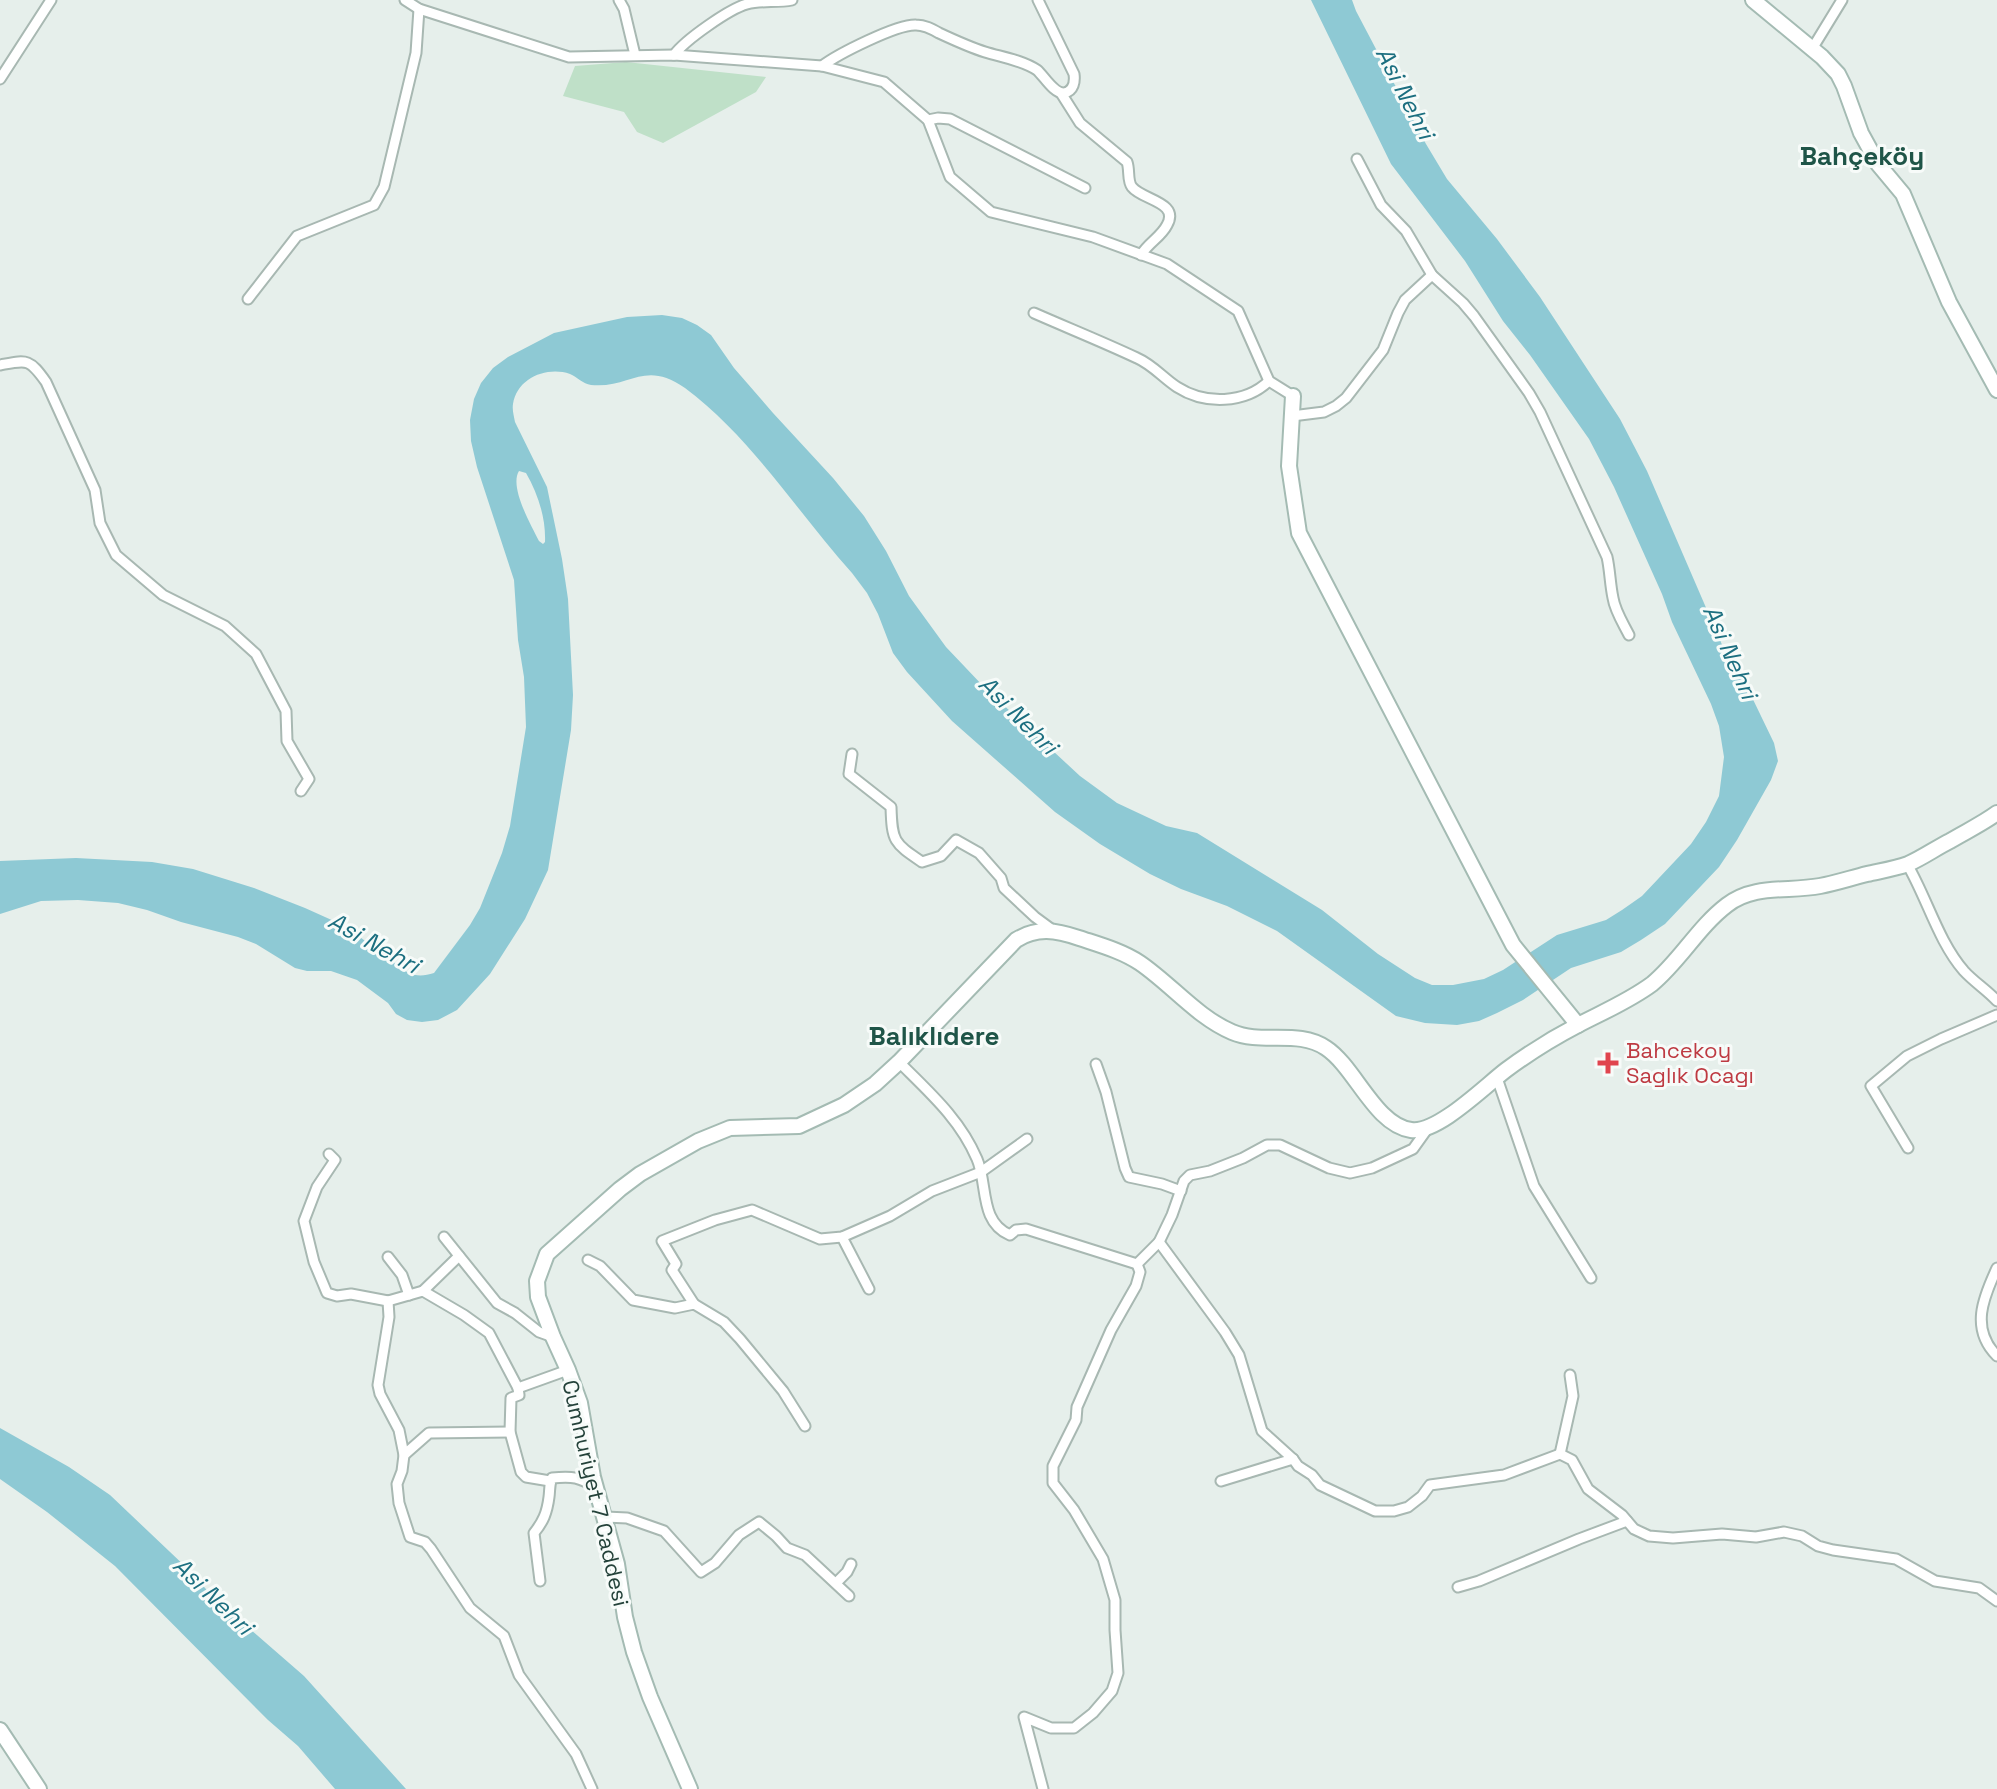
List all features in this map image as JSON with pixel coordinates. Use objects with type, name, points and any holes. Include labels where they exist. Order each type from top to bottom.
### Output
[{"type":"main road","points":[[1753,0],[1838,74],[1861,133],[1878,164],[1903,194],[1949,302],[1997,390]]},
{"type":"main road","points":[[1293,396],[1289,466],[1299,533],[1513,945],[1574,1020]]},
{"type":"main road","points":[[1428,1128],[1549,1042],[1574,1020],[1642,991],[1671,967],[1712,919],[1738,898],[1767,890],[1817,887],[1907,864],[1997,813]]},
{"type":"main road","name":"Cumhuriyet 7 Caddesi","points":[[690,1789],[637,1661],[625,1617],[606,1517],[590,1462],[580,1403],[536,1288],[547,1254],[620,1189],[661,1161],[715,1133],[742,1127],[799,1126],[844,1105],[875,1084],[899,1062],[1016,940],[1041,930],[1102,945],[1132,958],[1202,1013],[1233,1032],[1261,1038],[1302,1038],[1322,1045],[1342,1061],[1388,1118],[1407,1130],[1428,1128]]},
{"type":"main road","points":[[0,1730],[39,1789]]},
{"type":"street","points":[[0,79],[51,0]]},
{"type":"street","points":[[405,0],[419,9],[569,57],[674,55],[822,66],[884,82],[928,120],[950,177],[991,212],[1093,237],[1167,264],[1238,311],[1269,381],[1293,396]]},
{"type":"street","points":[[619,0],[635,55]]},
{"type":"street","points":[[674,55],[691,37],[740,7],[757,2],[792,0]]},
{"type":"street","points":[[1038,0],[1074,74],[1072,87],[1061,93]]},
{"type":"street","points":[[1812,49],[1842,0]]},
{"type":"street","points":[[248,299],[297,236],[374,205],[384,187],[416,53],[419,9]]},
{"type":"street","points":[[822,66],[835,56],[912,24],[1037,70],[1061,93],[1080,123],[1127,162],[1129,184],[1168,210],[1168,224],[1141,255]]},
{"type":"street","points":[[928,120],[950,119],[1085,188]]},
{"type":"street","points":[[1357,159],[1381,205],[1406,231],[1432,275],[1474,316],[1540,412],[1607,557],[1616,609],[1629,635]]},
{"type":"street","points":[[1292,416],[1324,412],[1346,398],[1383,350],[1405,300],[1432,275]]},
{"type":"street","points":[[1034,313],[1147,362],[1189,394],[1231,399],[1259,391],[1269,381]]},
{"type":"street","points":[[0,365],[22,361],[35,367],[46,382],[95,490],[100,523],[116,555],[163,595],[225,626],[256,654],[286,711],[287,741],[309,779],[301,791]]},
{"type":"street","points":[[852,754],[849,774],[891,807],[892,830],[900,847],[922,862],[941,856],[956,840],[979,853],[1001,878],[1004,888],[1054,931]]},
{"type":"street","points":[[1907,864],[1945,942],[1964,971],[1997,1001]]},
{"type":"street","points":[[1908,1148],[1871,1086],[1907,1056],[1997,1015]]},
{"type":"street","points":[[899,1062],[953,1117],[978,1161],[987,1208],[1003,1232],[1010,1235],[1016,1230],[1026,1229],[1137,1264]]},
{"type":"street","points":[[1096,1064],[1129,1177],[1181,1191]]},
{"type":"street","points":[[1497,1078],[1534,1186],[1591,1278]]},
{"type":"street","points":[[1137,1264],[1159,1242],[1184,1181],[1190,1175],[1210,1171],[1267,1145],[1280,1145],[1329,1168],[1350,1173],[1372,1168],[1413,1149],[1428,1128]]},
{"type":"street","points":[[805,1426],[783,1391],[740,1339],[724,1322],[694,1304],[672,1270],[676,1264],[662,1241],[715,1220],[752,1210],[820,1239],[842,1237],[890,1216],[932,1191],[981,1172],[1027,1139]]},
{"type":"street","points":[[329,1154],[335,1160],[317,1187],[304,1221],[314,1262],[327,1293],[388,1301],[423,1291],[459,1256]]},
{"type":"street","points":[[444,1237],[497,1303],[539,1332],[553,1337]]},
{"type":"street","points":[[842,1237],[869,1289]]},
{"type":"street","points":[[1159,1242],[1239,1355],[1262,1431],[1320,1485],[1375,1511],[1408,1507],[1430,1485],[1504,1475],[1560,1454],[1572,1460],[1588,1489],[1622,1515],[1634,1529],[1649,1536],[1673,1538],[1722,1534],[1756,1537],[1784,1532],[1802,1536],[1818,1546],[1833,1550],[1896,1559],[1935,1581],[1979,1588],[1997,1601]]},
{"type":"street","points":[[388,1257],[402,1275],[409,1295]]},
{"type":"street","points":[[588,1260],[600,1266],[633,1300],[675,1308],[694,1304]]},
{"type":"street","points":[[1043,1789],[1024,1717],[1051,1728],[1074,1728],[1093,1713],[1112,1691],[1118,1673],[1115,1600],[1103,1559],[1074,1510],[1053,1483],[1053,1466],[1076,1420],[1077,1407],[1111,1330],[1136,1286],[1140,1272],[1137,1264]]},
{"type":"street","points":[[1997,1268],[1981,1311],[1986,1345],[1997,1356]]},
{"type":"street","points":[[423,1291],[489,1333],[518,1388],[519,1395],[511,1398],[510,1432],[521,1472],[526,1477],[550,1481],[552,1478],[572,1476],[597,1488]]},
{"type":"street","points":[[388,1301],[389,1317],[378,1385],[399,1430],[404,1455],[397,1484],[399,1503],[410,1537],[425,1542],[470,1608],[504,1636],[519,1675],[576,1754],[592,1789]]},
{"type":"street","points":[[518,1388],[568,1370]]},
{"type":"street","points":[[1560,1454],[1573,1396],[1570,1375]]},
{"type":"street","points":[[404,1455],[429,1433],[510,1432]]},
{"type":"street","points":[[1221,1481],[1293,1459]]},
{"type":"street","points":[[540,1581],[534,1533],[545,1520],[550,1481]]},
{"type":"street","points":[[606,1517],[627,1518],[664,1531],[701,1572],[715,1563],[739,1535],[759,1522],[787,1548],[805,1555],[849,1596]]},
{"type":"street","points":[[1458,1587],[1627,1521]]},
{"type":"street","points":[[836,1583],[851,1564]]},
{"type":"green space","points":[[626,62],[766,77],[756,92],[663,143],[637,132],[624,112],[563,96],[575,66]]},
{"type":"water","points":[[1311,0],[1352,0],[1447,179],[1540,297],[1620,419],[1647,471],[1723,647],[1747,687],[1774,743],[1778,761],[1771,780],[1719,867],[1665,924],[1621,952],[1571,968],[1523,1000],[1479,1021],[1457,1025],[1425,1023],[1396,1016],[1277,931],[1150,874],[1055,812],[952,721],[907,672],[893,653],[867,593],[852,573],[753,452],[685,388],[671,380],[648,375],[605,385],[591,385],[561,372],[543,373],[527,381],[520,387],[513,408],[515,422],[547,487],[562,559],[568,599],[573,695],[571,730],[548,870],[525,919],[490,974],[457,1010],[438,1020],[407,1020],[357,980],[331,971],[295,968],[256,944],[238,937],[118,903],[41,901],[0,914],[0,861],[76,858],[152,862],[193,869],[305,908],[345,926],[407,972],[420,976],[434,973],[480,908],[502,853],[510,826],[526,727],[514,580],[471,441],[470,420],[474,399],[493,368],[554,333],[627,317],[662,315],[682,318],[711,335],[734,368],[864,516],[909,596],[946,647],[984,687],[1080,776],[1117,803],[1166,826],[1197,833],[1322,910],[1378,954],[1415,978],[1432,985],[1453,985],[1484,979],[1557,935],[1606,920],[1642,896],[1691,844],[1706,822],[1719,796],[1724,757],[1719,726],[1614,487],[1589,439],[1503,321],[1465,261],[1391,164]],"holes":[[[519,471],[526,473],[543,515],[543,544],[531,526],[519,496]]]},
{"type":"water","points":[[0,1428],[69,1467],[110,1495],[213,1597],[304,1676],[406,1789],[335,1789],[298,1746],[268,1720],[115,1566],[0,1479]]},
{"type":"place","name":"Bahcekoy Saglık Ocagı","points":[[1608,1063]]},
{"type":"district","name":"Bahçeköy","points":[[1862,156]]},
{"type":"district","name":"Balıklıdere","points":[[934,1036]]},
{"type":"water label","name":"Asi Nehri","points":[[1405,93]]},
{"type":"water label","name":"Asi Nehri","points":[[1730,652]]},
{"type":"water label","name":"Asi Nehri","points":[[1018,715]]},
{"type":"water label","name":"Asi Nehri","points":[[374,943]]},
{"type":"water label","name":"Asi Nehri","points":[[213,1596]]}]
